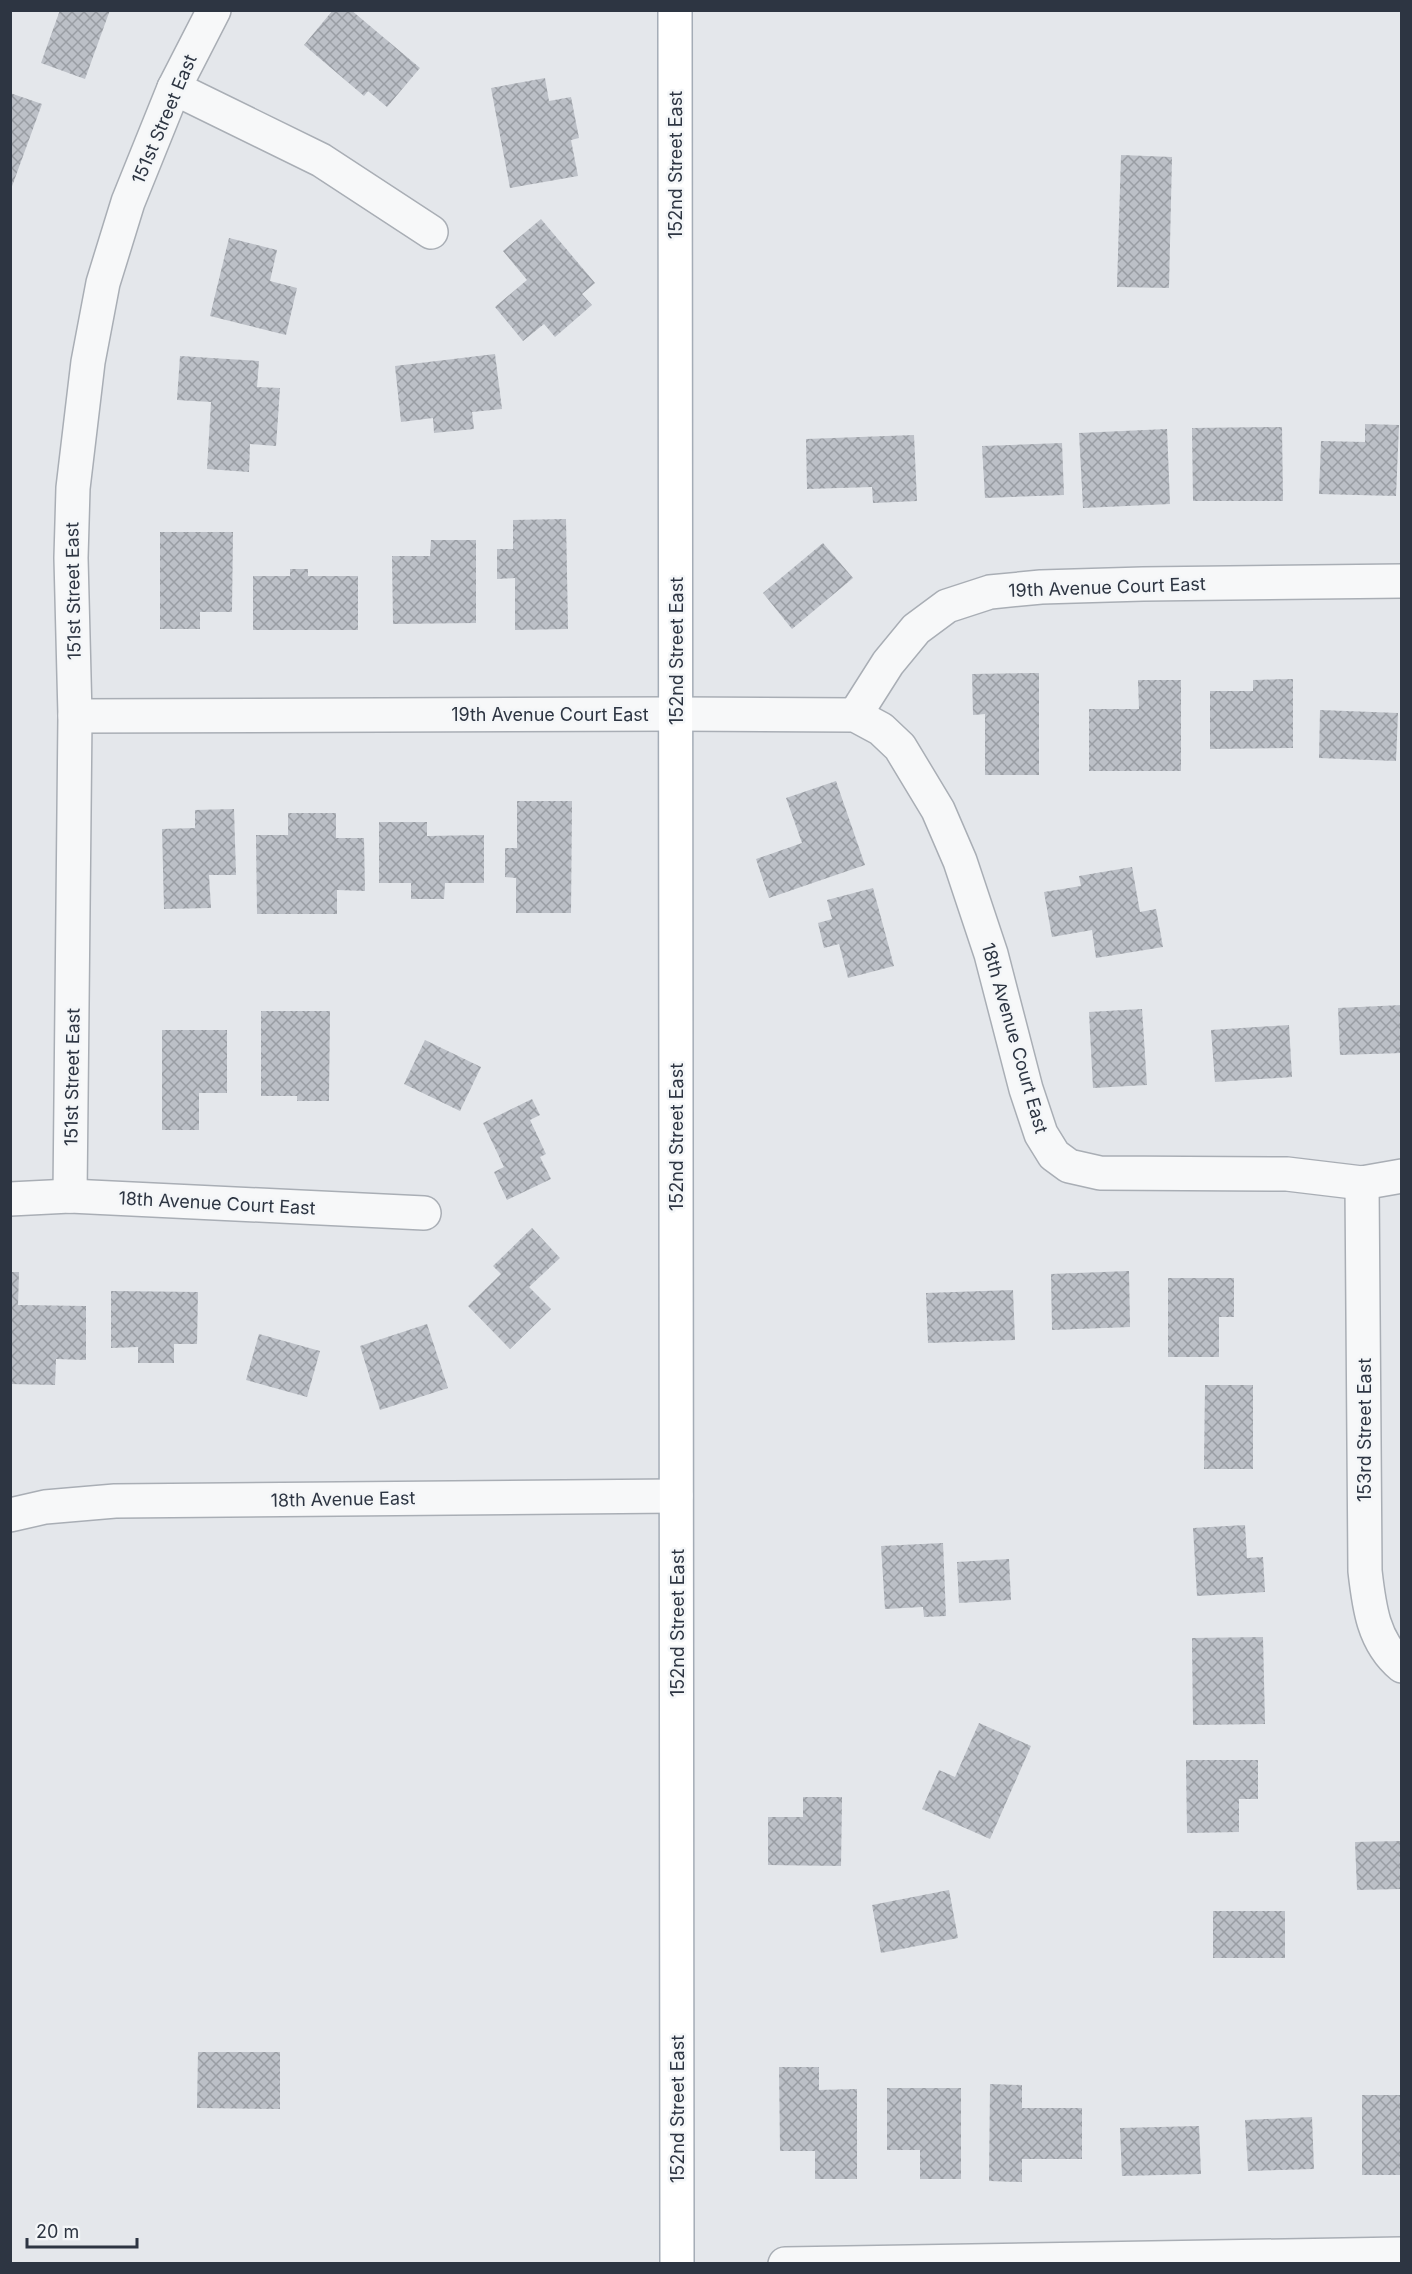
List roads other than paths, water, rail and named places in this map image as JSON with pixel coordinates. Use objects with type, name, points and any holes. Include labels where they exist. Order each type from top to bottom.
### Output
[{"type":"main road","name":"152nd Street East","points":[[675,10],[677,2264]]},
{"type":"street","name":"151st Street East","points":[[70,1196],[75,716],[71,558],[73,488],[88,362],[103,283],[128,202],[174,88],[214,10]]},
{"type":"street","points":[[174,88],[321,160],[431,232]]},
{"type":"street","name":"19th Avenue Court East","points":[[75,716],[855,715],[888,663],[916,629],[947,606],[990,592],[1041,587],[1131,584],[1401,581]]},
{"type":"street","name":"18th Avenue Court East","points":[[855,715],[881,729],[900,747],[938,810],[960,861],[991,954],[1026,1089],[1041,1134],[1054,1155],[1069,1166],[1100,1173],[1287,1174],[1362,1183],[1401,1176]]},
{"type":"street","name":"153rd Street East","points":[[1362,1183],[1365,1572],[1368,1603],[1375,1628],[1390,1656],[1401,1666]]},
{"type":"street","name":"18th Avenue Court East","points":[[10,1199],[70,1196],[424,1213]]},
{"type":"street","name":"18th Avenue East","points":[[10,1515],[45,1507],[115,1501],[676,1496]]},
{"type":"street","points":[[785,2264],[1401,2254]]}]
